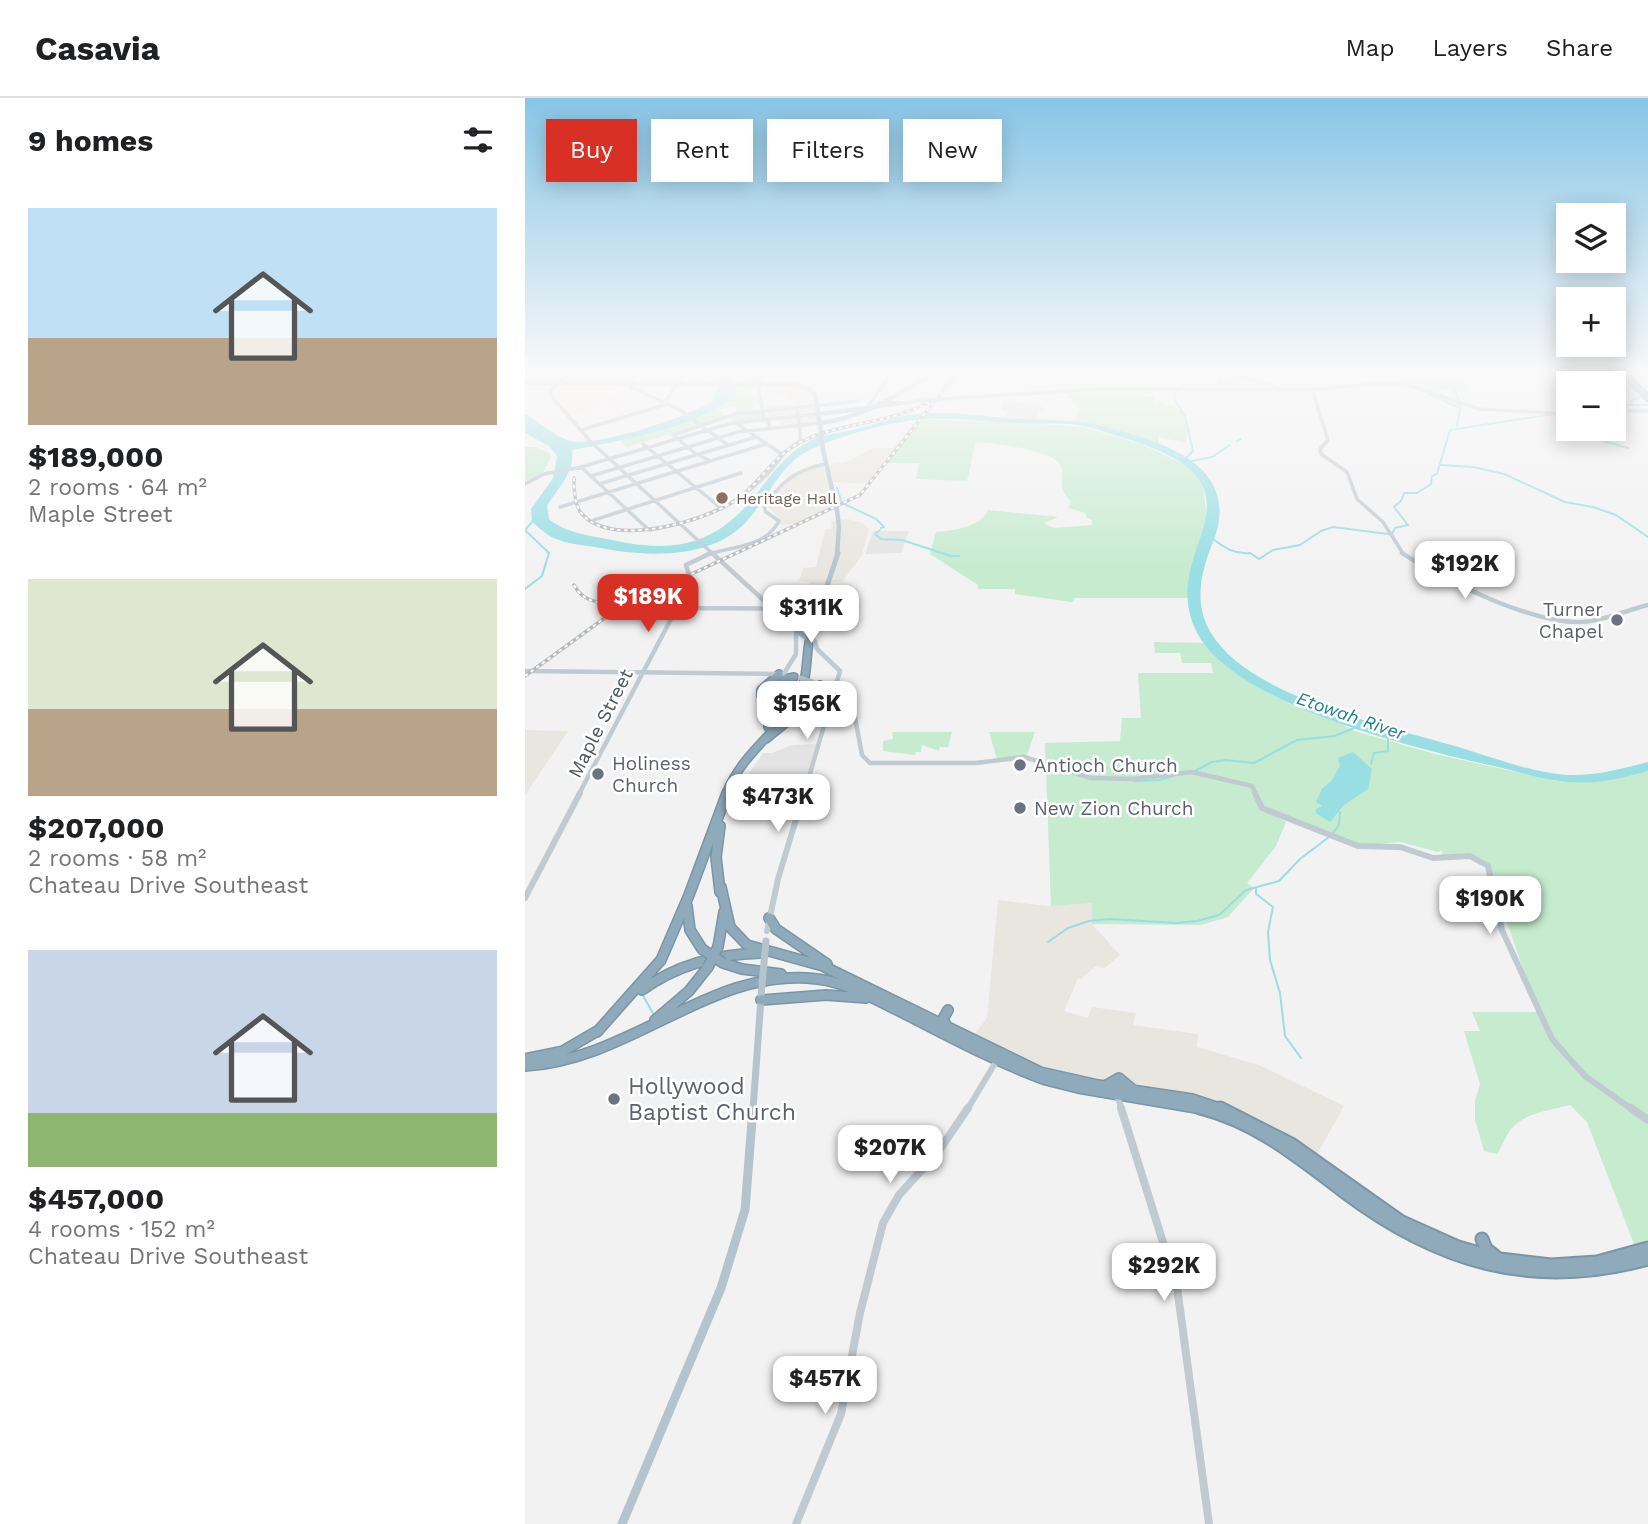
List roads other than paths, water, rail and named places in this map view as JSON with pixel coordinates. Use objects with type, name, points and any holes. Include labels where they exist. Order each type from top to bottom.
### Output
[{"type":"highway","points":[[766,739],[787,722],[818,685],[808,643],[813,633]]},
{"type":"highway","points":[[638,1032],[680,999],[708,967],[718,947],[724,916],[716,860],[717,834],[744,767],[799,701],[807,686],[811,674],[810,643],[813,633]]},
{"type":"highway","points":[[777,674],[767,687],[766,696],[781,698],[818,685]]},
{"type":"highway","points":[[777,674],[818,685]]},
{"type":"highway","points":[[597,1032],[661,960],[730,785],[772,721],[772,707],[761,694],[777,674]]},
{"type":"highway","points":[[756,744],[798,698],[818,685]]},
{"type":"highway","points":[[693,883],[687,907],[688,923],[702,949],[723,963],[742,969],[825,980],[847,986],[1058,1084],[1187,1104],[1242,1122],[1298,1155],[1356,1201],[1394,1226],[1440,1248],[1479,1262],[1526,1272],[1567,1274],[1612,1269],[1648,1259]]},
{"type":"highway","points":[[720,887],[730,927],[736,937],[753,948],[805,959],[841,974]]},
{"type":"highway","points":[[769,918],[770,934],[999,1056],[1040,1072],[1103,1086],[1117,1092],[1134,1090],[1192,1099],[1239,1115],[1291,1144],[1400,1221],[1458,1247],[1500,1259],[1551,1265],[1574,1265],[1621,1257],[1648,1248]]},
{"type":"highway","points":[[528,1059],[577,1045],[597,1032],[646,986],[677,969],[732,954],[782,954]]},
{"type":"highway","points":[[525,1066],[579,1057],[725,990],[768,979],[801,977]]},
{"type":"highway","points":[[825,980],[836,987],[827,995]]},
{"type":"highway","points":[[761,1000],[827,995],[859,997],[889,1007]]},
{"type":"highway","points":[[948,1010],[943,1018],[944,1024],[950,1029]]},
{"type":"highway","points":[[1103,1086],[1119,1078],[1134,1090]]},
{"type":"highway","points":[[1458,1247],[1470,1246],[1480,1239],[1486,1250],[1500,1259]]},
{"type":"main road","points":[[796,630],[805,637],[813,633],[842,543],[822,439]]},
{"type":"main road","points":[[622,1524],[733,1256],[746,1203],[762,984],[770,934]]},
{"type":"street","points":[[588,439],[796,630],[799,639],[794,658],[777,674]]},
{"type":"street","points":[[525,484],[550,473],[581,467],[678,439],[711,461]]},
{"type":"street","points":[[590,476],[716,439]]},
{"type":"street","points":[[719,439],[728,445]]},
{"type":"street","points":[[599,484],[751,439]]},
{"type":"street","points":[[758,439],[783,455]]},
{"type":"street","points":[[581,467],[646,530],[656,529],[690,521],[721,509],[739,496],[801,439]]},
{"type":"street","points":[[1327,439],[1320,453],[1348,473],[1357,500],[1382,520],[1400,552],[1415,564],[1511,607],[1565,620],[1593,621],[1648,605]]},
{"type":"street","points":[[643,444],[721,509]]},
{"type":"street","points":[[560,507],[766,444]]},
{"type":"street","points":[[711,553],[742,547],[767,535],[778,526],[779,521],[766,512],[764,506],[785,477],[799,470],[825,464]]},
{"type":"street","points":[[594,520],[741,473]]},
{"type":"street","points":[[687,530],[684,526],[690,521]]},
{"type":"street","points":[[679,524],[693,537]]},
{"type":"street","name":"Maple Street","points":[[525,898],[691,580],[686,565],[711,553]]},
{"type":"street","points":[[677,608],[821,610]]},
{"type":"street","points":[[769,918],[818,685],[840,671],[817,649],[813,633]]},
{"type":"street","points":[[525,671],[777,674],[851,696],[863,759],[870,763],[976,763],[1024,757],[1074,774],[1098,778],[1124,780],[1199,773],[1252,786],[1262,808],[1358,846],[1400,847],[1433,858],[1466,855],[1476,858],[1488,866],[1494,904],[1502,930],[1552,1039],[1585,1076],[1648,1120]]},
{"type":"street","points":[[796,1524],[841,1414],[859,1313],[883,1223],[899,1195],[938,1152],[957,1126],[999,1056]]},
{"type":"street","points":[[1117,1092],[1177,1287],[1209,1524]]},
{"type":"water","points":[[535,439],[566,439],[584,442],[625,439],[572,450],[571,466],[565,480],[547,506],[549,519],[571,531],[656,546],[693,541],[710,534],[742,511],[776,469],[806,443],[816,439],[840,439],[799,456],[781,474],[750,518],[726,538],[690,551],[651,554],[564,542],[532,522],[531,509],[553,478],[557,456],[549,446]]},
{"type":"water","name":"Etowah River","points":[[1124,439],[1144,439],[1173,450],[1193,462],[1208,476],[1217,494],[1219,516],[1202,576],[1202,610],[1211,633],[1230,655],[1256,675],[1287,692],[1322,706],[1524,767],[1577,775],[1608,772],[1648,762],[1648,771],[1592,782],[1544,778],[1382,737],[1295,706],[1257,687],[1225,665],[1202,641],[1189,608],[1189,578],[1204,524],[1207,500],[1197,477],[1169,456]]},
{"type":"water","points":[[1353,752],[1372,769],[1368,789],[1344,805],[1330,822],[1316,813],[1316,809],[1322,806],[1316,802],[1322,789],[1332,780],[1340,766],[1338,758]]},
{"type":"waterway","points":[[1187,457],[1193,451],[1190,439]]},
{"type":"waterway","points":[[1237,441],[1241,439]]},
{"type":"waterway","points":[[1431,483],[1432,476],[1437,474],[1447,439]]},
{"type":"waterway","points":[[1594,439],[1628,448]]},
{"type":"waterway","points":[[1192,461],[1212,457],[1230,445]]},
{"type":"waterway","points":[[1441,465],[1473,467],[1504,474],[1565,502],[1616,515],[1648,537]]},
{"type":"waterway","points":[[1392,534],[1395,528],[1408,525],[1394,507],[1401,501],[1404,493],[1417,493],[1431,484]]},
{"type":"waterway","points":[[837,488],[842,503],[874,518]]},
{"type":"waterway","points":[[876,519],[884,527],[881,528]]},
{"type":"waterway","points":[[525,589],[542,576],[549,553],[525,530],[533,521]]},
{"type":"waterway","points":[[1213,539],[1230,550],[1250,553],[1259,559],[1273,550],[1300,545],[1321,531],[1333,527],[1388,534]]},
{"type":"waterway","points":[[880,530],[875,534],[881,539],[902,540],[951,556],[959,556]]},
{"type":"waterway","name":"Etowah River","points":[[1195,771],[1212,762],[1226,760],[1254,763],[1297,740],[1335,736],[1354,728]]},
{"type":"waterway","name":"Etowah River","points":[[1371,764],[1374,753],[1388,751],[1388,739]]},
{"type":"waterway","points":[[1134,781],[1159,780],[1173,776]]},
{"type":"waterway","points":[[1333,833],[1339,825],[1340,812]]},
{"type":"waterway","points":[[1048,942],[1068,928],[1089,921],[1110,919],[1176,923],[1219,915],[1246,890],[1279,881],[1300,859],[1329,837]]},
{"type":"waterway","points":[[1256,889],[1256,894],[1273,907],[1268,932],[1270,960],[1280,993],[1285,1036],[1301,1058]]},
{"type":"waterway","points":[[642,994],[654,1015]]},
{"type":"railway","points":[[574,478],[577,506],[582,514],[596,524],[613,529],[656,528],[700,517],[733,502],[751,488],[782,455],[809,439]]},
{"type":"railway","points":[[525,676],[617,609],[860,495],[905,439]]},
{"type":"railway","points":[[574,585],[578,592],[596,602],[626,601]]},
{"type":"place","name":"Heritage Hall","points":[[722,498]]},
{"type":"place","name":"Turner Chapel","points":[[1617,620]]},
{"type":"place","name":"Antioch Church","points":[[1020,765]]},
{"type":"place","name":"Holiness Church","points":[[598,774]]},
{"type":"place","name":"New Zion Church","points":[[1020,808]]},
{"type":"place","name":"Hollywood Baptist Church","points":[[614,1099]]}]
